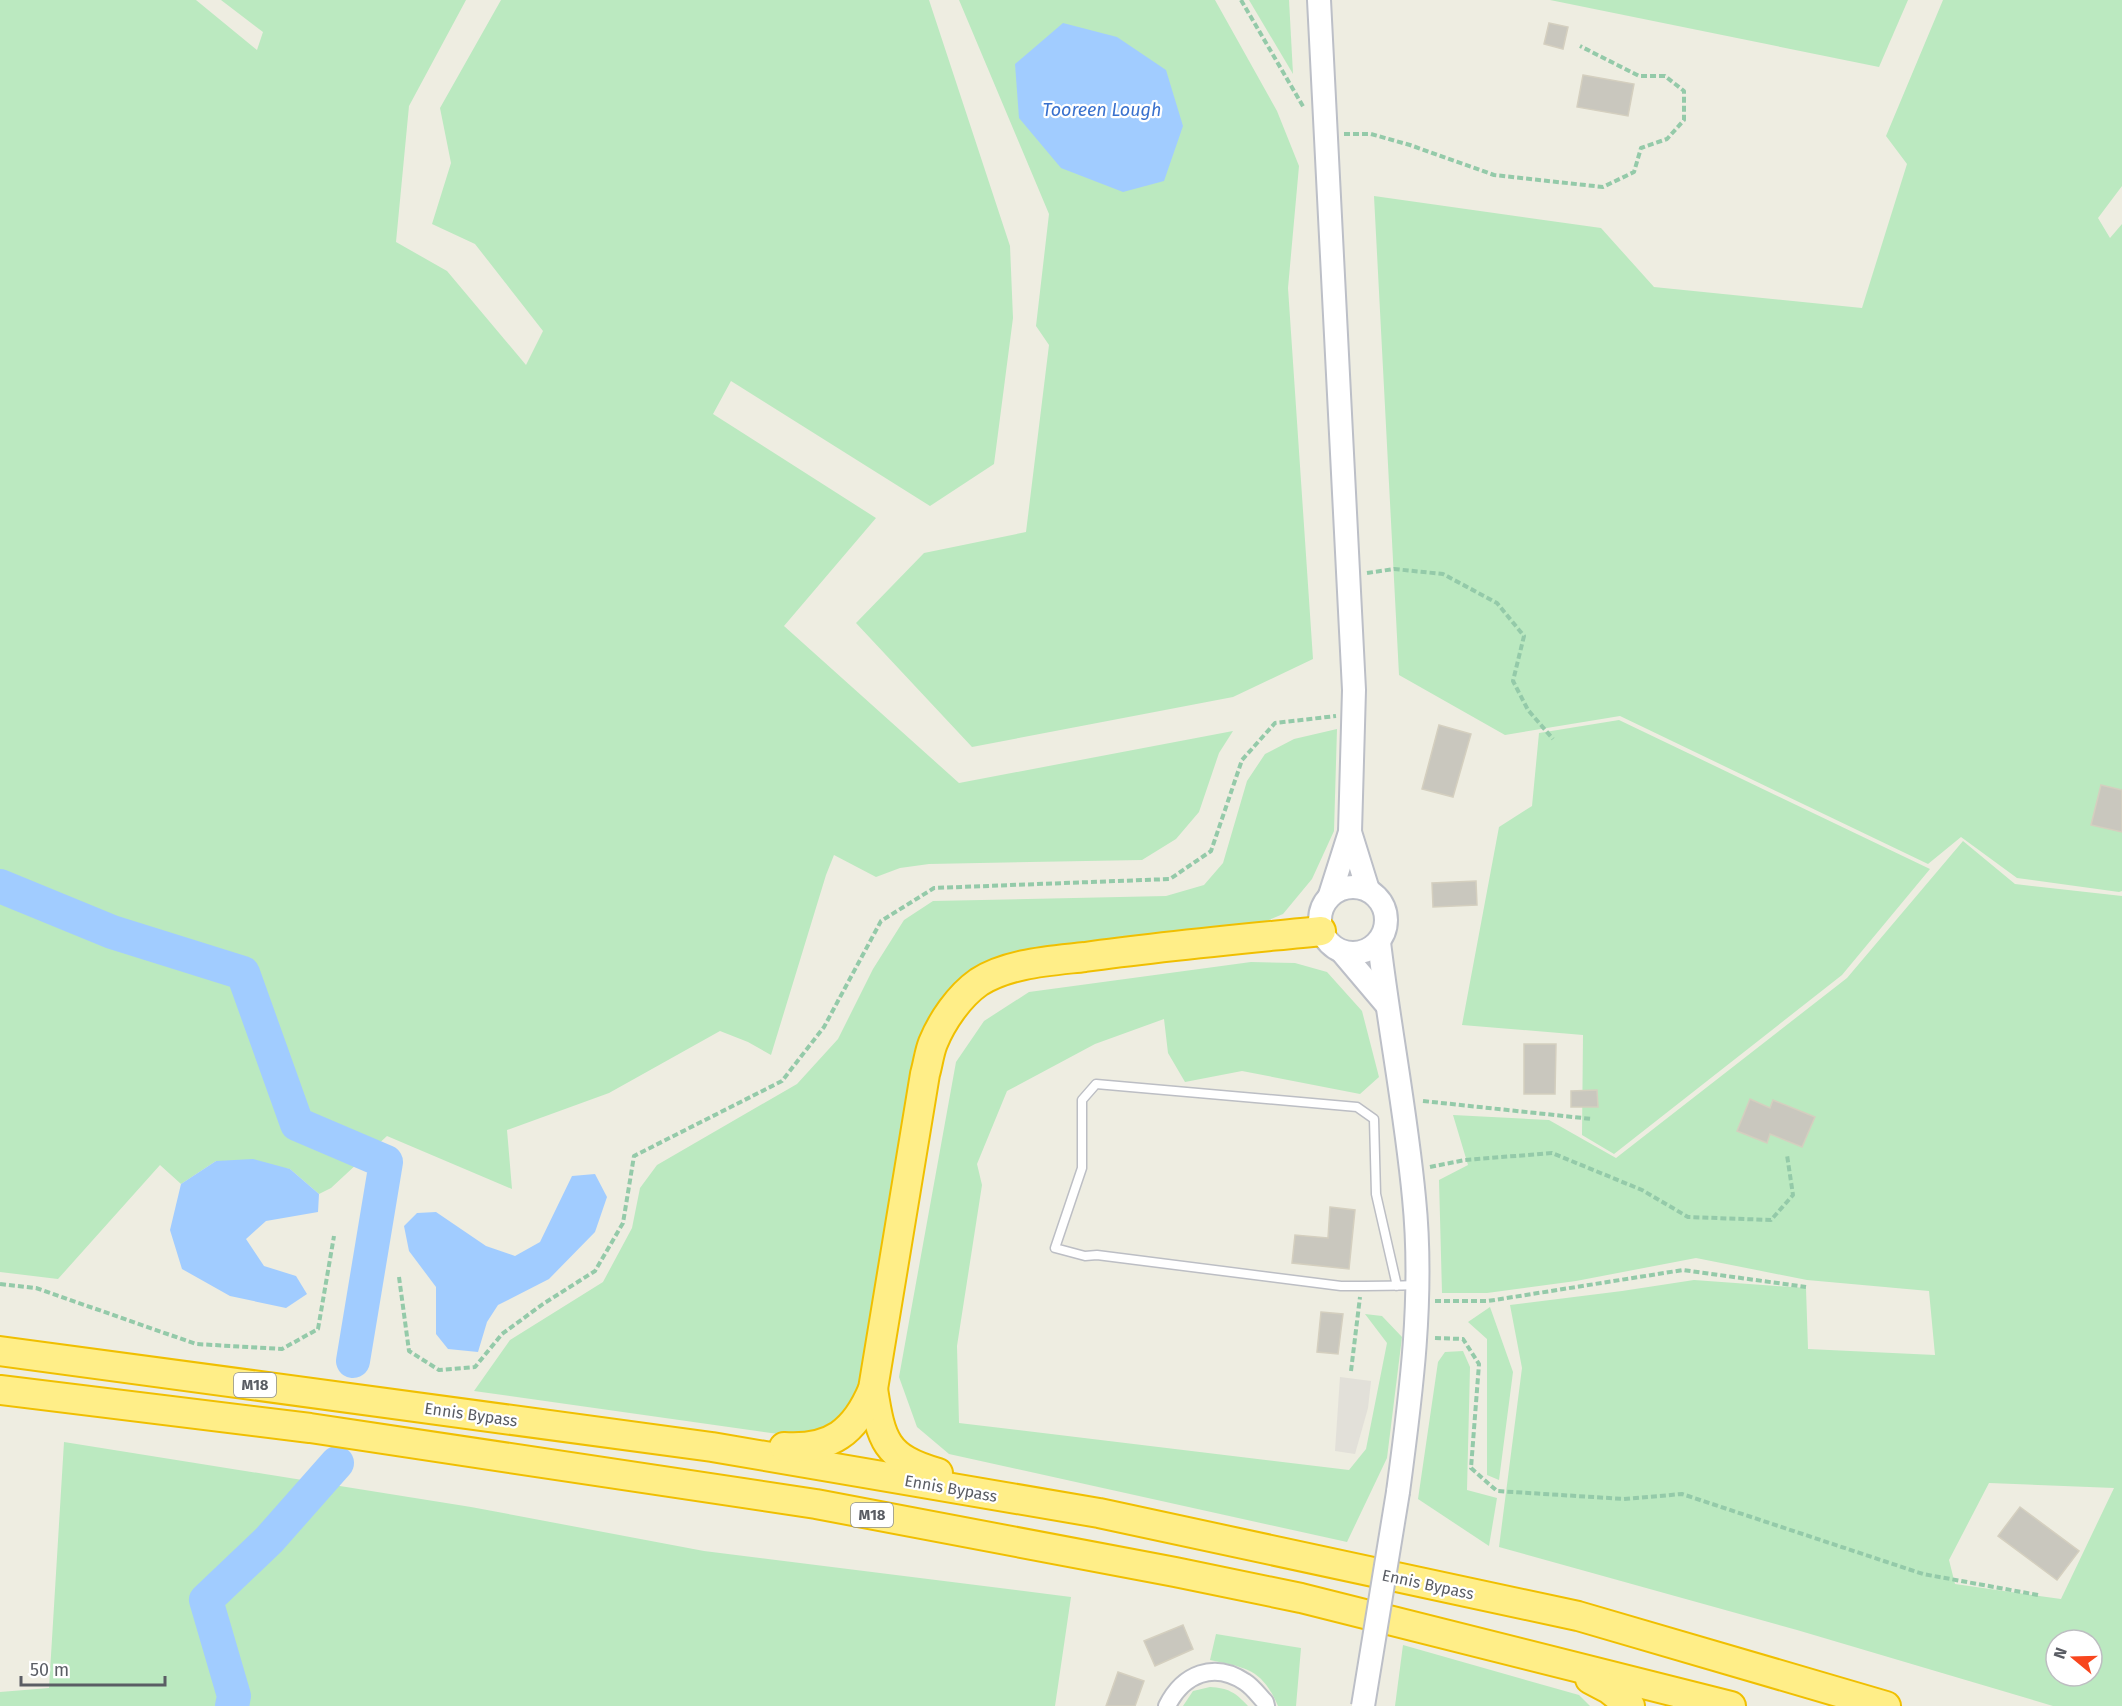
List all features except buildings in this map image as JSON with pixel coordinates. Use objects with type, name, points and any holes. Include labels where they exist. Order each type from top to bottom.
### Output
[{"type":"highway","points":[[712,1447],[802,1448],[824,1445],[842,1435],[865,1408],[873,1389],[925,1074],[933,1043],[963,996],[980,982],[1006,969],[1117,952],[1321,931]]},
{"type":"highway","name":"Ennis Bypass","points":[[0,1351],[712,1447],[1098,1513],[1578,1616],[1886,1706]]},
{"type":"highway","points":[[873,1389],[882,1435],[894,1452],[913,1466],[1098,1513]]},
{"type":"highway","name":"M18","points":[[0,1390],[310,1428],[816,1504],[1301,1598],[1731,1706]]},
{"type":"highway","points":[[1550,1660],[1609,1689],[1630,1706]]},
{"type":"main road","points":[[1319,0],[1354,690],[1350,832],[1330,895],[1322,907],[1319,921],[1321,931],[1329,944],[1342,952],[1386,1004]]},
{"type":"main road","points":[[1350,832],[1368,890]]},
{"type":"main road","points":[[1330,895],[1342,888],[1355,886],[1368,890],[1379,898],[1386,912],[1386,928],[1379,942],[1368,950],[1355,954],[1342,952]]},
{"type":"main road","points":[[1363,1706],[1412,1393],[1415,1337],[1411,1291],[1414,1199],[1379,942]]},
{"type":"street","points":[[1167,1706],[1183,1685],[1196,1675],[1213,1670],[1246,1682],[1266,1706]]},
{"type":"lane","points":[[1096,1084],[1357,1107],[1374,1119],[1376,1194],[1411,1291],[1341,1286],[1097,1255],[1084,1256],[1055,1248],[1082,1168],[1082,1100],[1096,1084]]},
{"type":"path","points":[[1241,0],[1304,109]]},
{"type":"path","points":[[1325,133],[1371,134],[1410,145],[1494,175],[1603,187],[1634,172],[1641,148],[1667,138],[1684,120],[1684,91],[1665,76],[1639,76],[1580,46]]},
{"type":"path","points":[[1348,575],[1394,569],[1443,574],[1497,603],[1524,636],[1513,681],[1528,710],[1553,739]]},
{"type":"path","points":[[399,1277],[409,1351],[439,1370],[476,1367],[502,1334],[543,1304],[595,1271],[623,1223],[634,1156],[782,1081],[824,1027],[880,921],[934,888],[1170,879],[1211,851],[1242,760],[1275,723],[1353,714]]},
{"type":"path","points":[[1400,1098],[1592,1119]]},
{"type":"path","points":[[1410,1172],[1465,1160],[1552,1153],[1642,1190],[1688,1217],[1771,1220],[1792,1195],[1787,1155]]},
{"type":"path","points":[[0,1284],[36,1288],[196,1344],[282,1349],[318,1329],[334,1236]]},
{"type":"path","points":[[1411,1291],[1488,1301],[1683,1270],[1806,1287]]},
{"type":"path","points":[[1351,1371],[1359,1302]]},
{"type":"path","points":[[1415,1337],[1463,1339],[1479,1364],[1471,1468],[1497,1491],[1624,1499],[1682,1494],[1923,1574],[2038,1595]]},
{"type":"shaded area","points":[[1340,1377],[1371,1381],[1368,1408],[1355,1454],[1335,1451]]},
{"type":"green space","points":[[0,0],[196,0],[257,50],[263,32],[221,0],[466,0],[409,106],[396,242],[447,271],[526,365],[543,331],[475,244],[432,224],[451,163],[440,108],[501,0],[929,0],[1010,246],[1013,318],[994,464],[930,506],[731,381],[713,414],[876,518],[784,626],[959,783],[1233,731],[1219,753],[1199,812],[1176,839],[1142,860],[929,864],[900,868],[876,877],[834,855],[771,1055],[748,1042],[720,1031],[609,1093],[507,1130],[512,1189],[387,1136],[331,1188],[319,1194],[290,1169],[216,1161],[181,1184],[160,1165],[58,1279],[0,1272]]},
{"type":"green space","points":[[959,0],[1215,0],[1277,111],[1299,166],[1288,288],[1313,659],[1233,697],[972,747],[856,623],[924,553],[1026,532],[1049,345],[1036,326],[1049,214]]},
{"type":"green space","points":[[1249,0],[1289,0],[1293,74]]},
{"type":"green space","points":[[1550,0],[1908,0],[1879,67]]},
{"type":"green space","points":[[1943,0],[2122,0],[2122,186],[2098,218],[2110,238],[2122,224],[2122,891],[2119,892],[2017,878],[1961,837],[1928,864],[1620,716],[1505,735],[1399,675],[1374,196],[1601,228],[1654,287],[1862,308],[1907,164],[1886,136]]},
{"type":"green space","points":[[1619,720],[1930,869],[1842,975],[1614,1154],[1582,1135],[1583,1035],[1462,1025],[1499,827],[1532,806],[1539,733]]},
{"type":"green space","points":[[1337,729],[1334,831],[1312,879],[1283,914],[1250,928],[988,966],[953,985],[931,1017],[914,1051],[861,1388],[834,1422],[800,1437],[474,1391],[510,1340],[603,1282],[632,1228],[640,1188],[657,1165],[797,1084],[838,1039],[873,969],[904,920],[933,901],[1166,896],[1204,885],[1223,863],[1247,781],[1265,754],[1294,739]]},
{"type":"green space","points":[[1963,841],[2015,884],[2122,896],[2122,1706],[2053,1706],[1797,1630],[1499,1547],[1522,1368],[1510,1305],[1694,1280],[1806,1288],[1808,1349],[1935,1355],[1929,1291],[1807,1280],[1696,1258],[1576,1281],[1487,1293],[1442,1293],[1439,1180],[1468,1165],[1453,1115],[1549,1120],[1616,1158],[1847,978]],"holes":[[[1989,1483],[2114,1488],[2061,1599],[1955,1584],[1949,1560]]]},
{"type":"green space","points":[[1251,962],[1295,963],[1327,972],[1362,1011],[1379,1077],[1360,1094],[1242,1071],[1185,1082],[1168,1053],[1164,1019],[1095,1044],[1007,1091],[977,1164],[982,1185],[957,1346],[959,1423],[1349,1470],[1366,1449],[1387,1343],[1365,1314],[1382,1316],[1402,1337],[1387,1458],[1347,1542],[949,1454],[917,1427],[899,1377],[956,1062],[984,1021],[1029,992]]},
{"type":"green space","points":[[1490,1307],[1513,1372],[1499,1480],[1487,1475],[1487,1339],[1468,1322]]},
{"type":"green space","points":[[1463,1351],[1470,1367],[1467,1490],[1497,1498],[1489,1546],[1418,1499],[1438,1362],[1445,1352]]},
{"type":"green space","points":[[64,1442],[471,1507],[704,1551],[1071,1597],[1055,1706],[0,1706],[0,1692],[49,1688]]},
{"type":"green space","points":[[1216,1634],[1301,1648],[1296,1706],[1278,1706],[1266,1684],[1252,1672],[1210,1660]]},
{"type":"green space","points":[[1403,1645],[1579,1695],[1590,1706],[1395,1706]]},
{"type":"green space","points":[[1210,1687],[1222,1688],[1231,1692],[1248,1706],[1183,1706],[1193,1691]]},
{"type":"water","name":"Tooreen Lough","points":[[1063,23],[1117,37],[1166,70],[1183,126],[1164,181],[1123,192],[1061,168],[1019,118],[1015,64]]},
{"type":"water","points":[[253,1159],[290,1169],[319,1194],[318,1212],[266,1221],[246,1239],[264,1266],[296,1276],[307,1294],[286,1308],[230,1296],[182,1269],[170,1230],[181,1184],[216,1161]]},
{"type":"water","points":[[595,1174],[607,1197],[595,1232],[549,1279],[498,1305],[487,1322],[478,1352],[448,1349],[436,1334],[436,1287],[409,1251],[404,1226],[417,1213],[436,1212],[486,1246],[515,1256],[540,1242],[572,1176]]},
{"type":"waterway","points":[[0,886],[112,932],[243,973],[297,1124],[386,1162],[353,1361]]},
{"type":"waterway","points":[[232,1706],[234,1696],[206,1600],[269,1540],[337,1463]]}]
